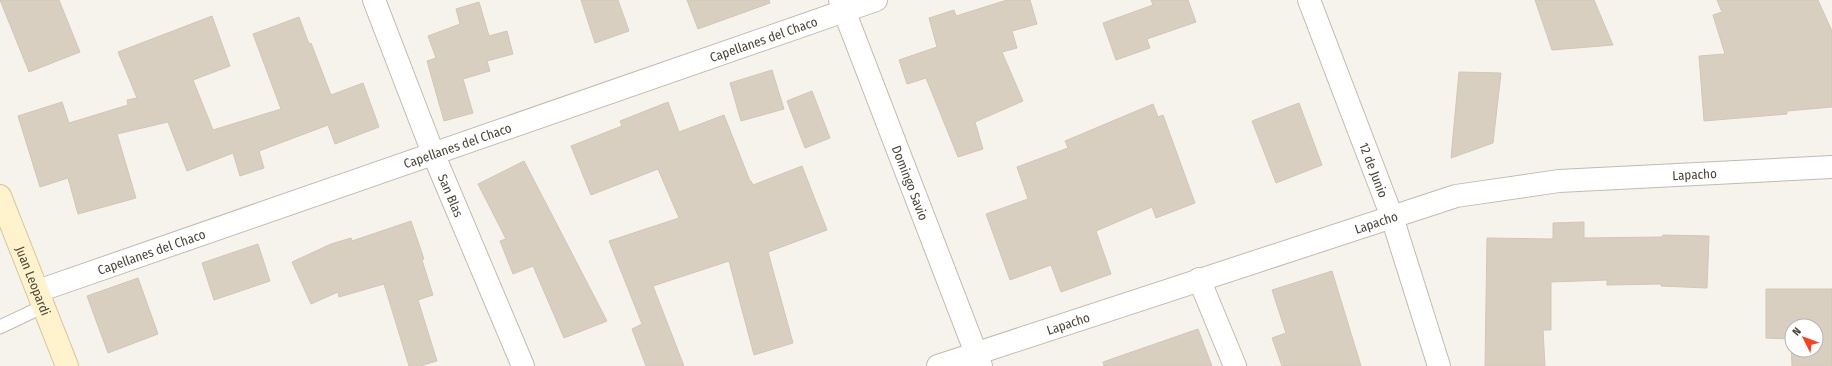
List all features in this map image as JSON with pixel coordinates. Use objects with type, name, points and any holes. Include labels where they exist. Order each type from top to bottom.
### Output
[{"type":"main road","name":"Juan Leopardi","points":[[0,196],[67,366]]},
{"type":"street","name":"San Blas","points":[[374,0],[433,153],[523,366]]},
{"type":"street","name":"Capellanes del Chaco","points":[[41,299],[433,153],[842,6],[876,0]]},
{"type":"street","name":"12 de Junio","points":[[1309,0],[1392,217],[1439,366]]},
{"type":"street","name":"Domingo Savio","points":[[842,6],[979,360]]},
{"type":"street","name":"Lapacho","points":[[938,366],[979,360],[1199,279],[1456,196],[1559,181],[1832,167]]},
{"type":"street","points":[[1199,279],[1236,366]]},
{"type":"lane","points":[[0,327],[41,299]]},
{"type":"building","points":[[0,0],[59,0],[80,52],[29,72]]},
{"type":"building","points":[[581,0],[618,0],[629,31],[595,43]]},
{"type":"building","points":[[687,0],[769,0],[770,3],[698,29]]},
{"type":"building","points":[[1007,0],[1030,0],[1037,24],[1012,31],[1017,48],[1002,52],[1023,101],[975,122],[983,149],[958,157],[926,78],[907,84],[899,60],[937,47],[929,18],[954,10],[956,16]]},
{"type":"building","points":[[1151,0],[1188,0],[1196,22],[1147,39],[1150,48],[1116,60],[1103,23],[1153,5]]},
{"type":"building","points":[[1535,0],[1594,0],[1613,45],[1552,50]]},
{"type":"building","points":[[1717,0],[1818,0],[1832,31],[1832,107],[1787,111],[1787,114],[1704,121],[1699,56],[1725,54],[1713,15],[1722,12]]},
{"type":"building","points":[[479,2],[489,36],[507,31],[513,54],[487,61],[490,71],[463,79],[473,113],[444,121],[427,61],[436,58],[428,36],[460,24],[456,9]]},
{"type":"building","points":[[212,16],[230,66],[193,80],[213,130],[281,109],[253,34],[299,17],[309,44],[311,43],[331,95],[363,83],[379,127],[335,144],[328,125],[259,151],[264,168],[240,176],[233,153],[187,171],[168,122],[117,134],[136,198],[78,214],[68,178],[40,187],[18,116],[62,102],[69,123],[128,105],[127,100],[137,98],[118,52]]},
{"type":"building","points":[[772,70],[784,109],[741,121],[730,83]]},
{"type":"building","points":[[1459,72],[1501,73],[1493,143],[1451,158]]},
{"type":"building","points":[[812,91],[830,138],[805,148],[787,101]]},
{"type":"building","points":[[668,102],[679,132],[724,115],[750,181],[753,185],[802,166],[827,230],[768,252],[793,343],[754,355],[729,261],[653,286],[684,366],[646,366],[632,329],[642,324],[609,241],[679,218],[658,169],[591,195],[571,146],[622,126],[620,121]]},
{"type":"building","points":[[1299,103],[1322,165],[1276,183],[1252,121]]},
{"type":"building","points":[[1153,104],[1158,117],[1163,115],[1195,203],[1156,218],[1152,207],[1096,231],[1111,274],[1061,292],[1051,265],[1010,280],[986,214],[1028,199],[1017,167],[1068,148],[1065,141]]},
{"type":"building","points":[[524,161],[607,321],[564,338],[533,266],[513,274],[500,241],[506,239],[478,184]]},
{"type":"building","points":[[411,221],[424,259],[422,260],[433,295],[418,300],[437,361],[420,366],[409,366],[384,284],[339,297],[338,292],[311,304],[292,262],[331,244],[351,238],[352,241]]},
{"type":"building","points":[[1584,222],[1584,238],[1662,237],[1663,235],[1709,236],[1707,288],[1661,286],[1661,284],[1607,285],[1607,280],[1551,282],[1551,330],[1543,330],[1545,366],[1485,366],[1487,238],[1553,239],[1553,223]]},
{"type":"building","points":[[258,244],[270,281],[214,300],[202,263]]},
{"type":"building","points":[[1332,271],[1361,366],[1282,366],[1272,338],[1286,333],[1272,290]]},
{"type":"building","points":[[138,278],[158,334],[108,353],[87,296]]},
{"type":"building","points":[[1766,289],[1832,289],[1832,366],[1792,366],[1792,358],[1824,358],[1824,318],[1784,318],[1784,339],[1766,338]]},
{"type":"building","points":[[1198,329],[1212,366],[1104,366],[1103,362]]}]
